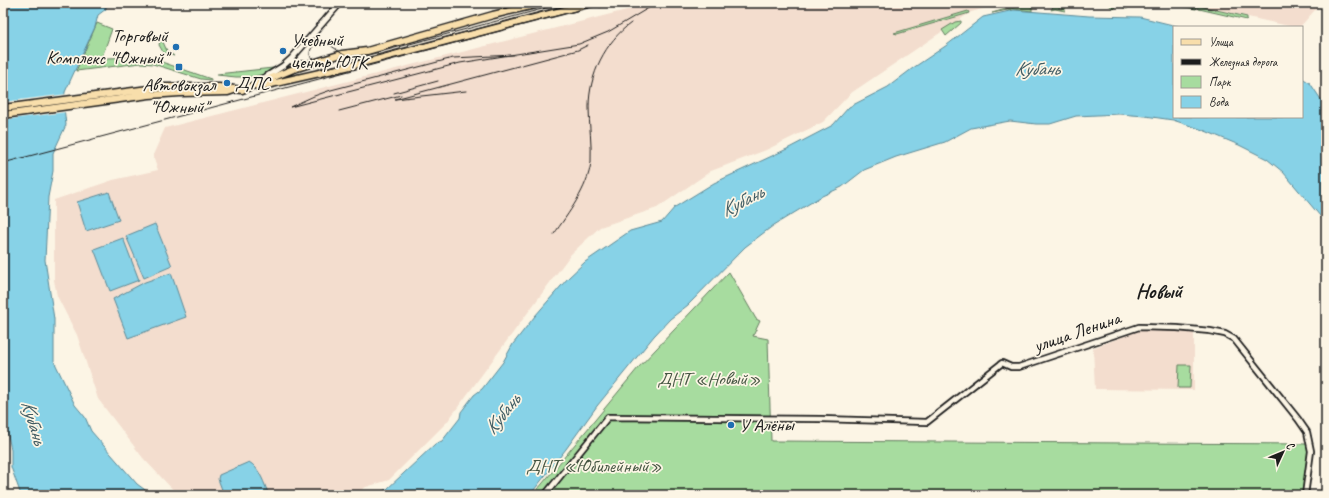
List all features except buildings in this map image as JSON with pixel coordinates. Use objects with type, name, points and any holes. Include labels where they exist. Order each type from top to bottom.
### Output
[{"type":"main road","points":[[248,88],[283,66],[292,58],[340,3]]},
{"type":"main road","points":[[248,88],[291,70],[342,54],[367,51],[493,15],[543,3]]},
{"type":"main road","points":[[3,108],[141,93],[228,92],[293,80],[592,3]]},
{"type":"main road","points":[[292,58],[292,61],[295,64],[309,64]]},
{"type":"main road","points":[[283,66],[280,71],[280,75],[282,80],[285,81]]},
{"type":"main road","points":[[291,70],[290,76],[293,80]]},
{"type":"main road","points":[[3,115],[141,93]]},
{"type":"street","name":"улица Ленина","points":[[545,495],[608,417],[821,419],[927,422],[1002,363],[1010,367],[1019,367],[1139,328],[1177,328],[1210,331],[1225,334],[1234,339],[1298,419],[1307,432],[1311,451],[1305,495]]},
{"type":"shaded area","points":[[654,3],[1004,3],[971,12],[851,93],[823,122],[766,150],[711,171],[657,208],[600,227],[571,254],[447,422],[389,480],[366,487],[353,495],[178,495],[143,458],[98,399],[77,335],[57,296],[54,280],[54,200],[113,180],[158,170],[153,155],[165,128]]},
{"type":"shaded area","points":[[1199,3],[1321,3],[1301,26],[1289,26],[1199,6]]},
{"type":"shaded area","points":[[1140,330],[1194,331],[1194,390],[1095,389],[1093,348]]},
{"type":"green space","points":[[1055,3],[1060,3],[1059,9],[1062,9],[1061,3],[1077,3],[1077,7],[1070,4],[1065,6],[1065,11],[1055,9],[1051,10]]},
{"type":"green space","points":[[1110,3],[1129,3],[1129,7],[1127,9],[1120,5],[1114,9],[1109,5]]},
{"type":"green space","points":[[1166,3],[1186,3],[1194,5],[1197,8],[1196,9]]},
{"type":"green space","points":[[1194,3],[1199,3],[1199,6],[1247,17],[1247,20],[1199,9]]},
{"type":"green space","points":[[1029,5],[1032,7],[1032,11],[1013,9],[992,13],[1013,7]]},
{"type":"green space","points":[[968,11],[969,13],[966,14],[897,34],[894,33]]},
{"type":"green space","points":[[961,21],[961,23],[946,36],[942,30],[955,22]]},
{"type":"green space","points":[[97,23],[112,29],[103,54],[106,58],[143,57],[153,59],[211,80],[201,79],[153,64],[141,63],[76,71]]},
{"type":"green space","points":[[160,41],[163,42],[167,51],[174,56],[163,52],[159,45]]},
{"type":"green space","points":[[273,68],[271,72],[252,77],[217,75],[217,74]]},
{"type":"green space","name":"ДНТ «Юбилейный»","points":[[729,272],[756,319],[760,321],[753,336],[768,339],[771,441],[1310,444],[1305,495],[533,495],[638,368]]},
{"type":"green space","points":[[1179,365],[1191,365],[1190,388],[1178,388]]},
{"type":"water","name":"Кубань","points":[[3,3],[106,3],[106,9],[98,15],[95,27],[65,92],[64,107],[66,125],[53,153],[53,171],[48,197],[45,260],[54,319],[54,361],[75,405],[85,417],[91,431],[137,484],[152,495],[21,495],[11,467],[11,450],[5,420],[3,390]]},
{"type":"water","name":"Кубань","points":[[1014,10],[1089,16],[1140,17],[1177,26],[1173,26],[1173,118],[1303,118],[1303,79],[1310,83],[1326,107],[1326,223],[1283,172],[1267,159],[1203,130],[1173,120],[1119,114],[1076,116],[1050,124],[1010,121],[971,128],[945,142],[896,157],[864,170],[842,187],[822,196],[774,225],[745,247],[688,305],[670,319],[654,336],[597,406],[530,495],[374,495],[387,489],[435,444],[442,441],[460,418],[461,412],[474,395],[482,389],[503,362],[513,344],[535,316],[568,278],[585,262],[630,231],[662,222],[675,207],[714,183],[787,149],[833,125],[849,107],[888,87],[983,17]]},
{"type":"water","points":[[109,192],[119,220],[86,231],[77,202]]},
{"type":"water","points":[[155,224],[172,266],[144,278],[126,236]]},
{"type":"water","points":[[123,238],[139,280],[110,291],[94,249]]},
{"type":"water","points":[[171,273],[186,317],[128,338],[113,299],[145,282]]},
{"type":"water","points":[[249,462],[259,472],[269,495],[224,495],[218,479],[219,475]]},
{"type":"pier","points":[[67,94],[67,112],[3,120],[3,102]]},
{"type":"tram line","points":[[565,3],[353,59],[324,42],[315,44],[310,53],[312,60],[318,66],[325,68],[366,59],[573,3]]},
{"type":"railway","points":[[3,163],[605,3]]},
{"type":"railway","points":[[600,7],[616,3]]},
{"type":"railway","points":[[514,55],[453,58],[331,90],[290,107],[460,63],[579,44],[608,32],[657,3]]},
{"type":"railway","points":[[554,234],[577,200],[589,172],[591,162],[589,107],[595,71],[606,49],[631,23]]},
{"type":"railway","points":[[466,91],[395,99],[578,50],[588,45]]},
{"type":"railway","points":[[394,93],[438,81]]},
{"type":"railway","points":[[339,111],[401,95]]},
{"type":"place","name":"Торговый Комплекс \"Южный\"","points":[[176,47]]},
{"type":"place","name":"Учебный центр ЮТК","points":[[283,51]]},
{"type":"place","name":"Автовокзал \"Южный\"","points":[[179,67]]},
{"type":"place","name":"ДПС","points":[[227,83]]},
{"type":"place","name":"У Алёны","points":[[731,425]]},
{"type":"district","name":"Новый","points":[[1159,291]]},
{"type":"park label","name":"ДНТ «Новый»","points":[[709,379]]}]
